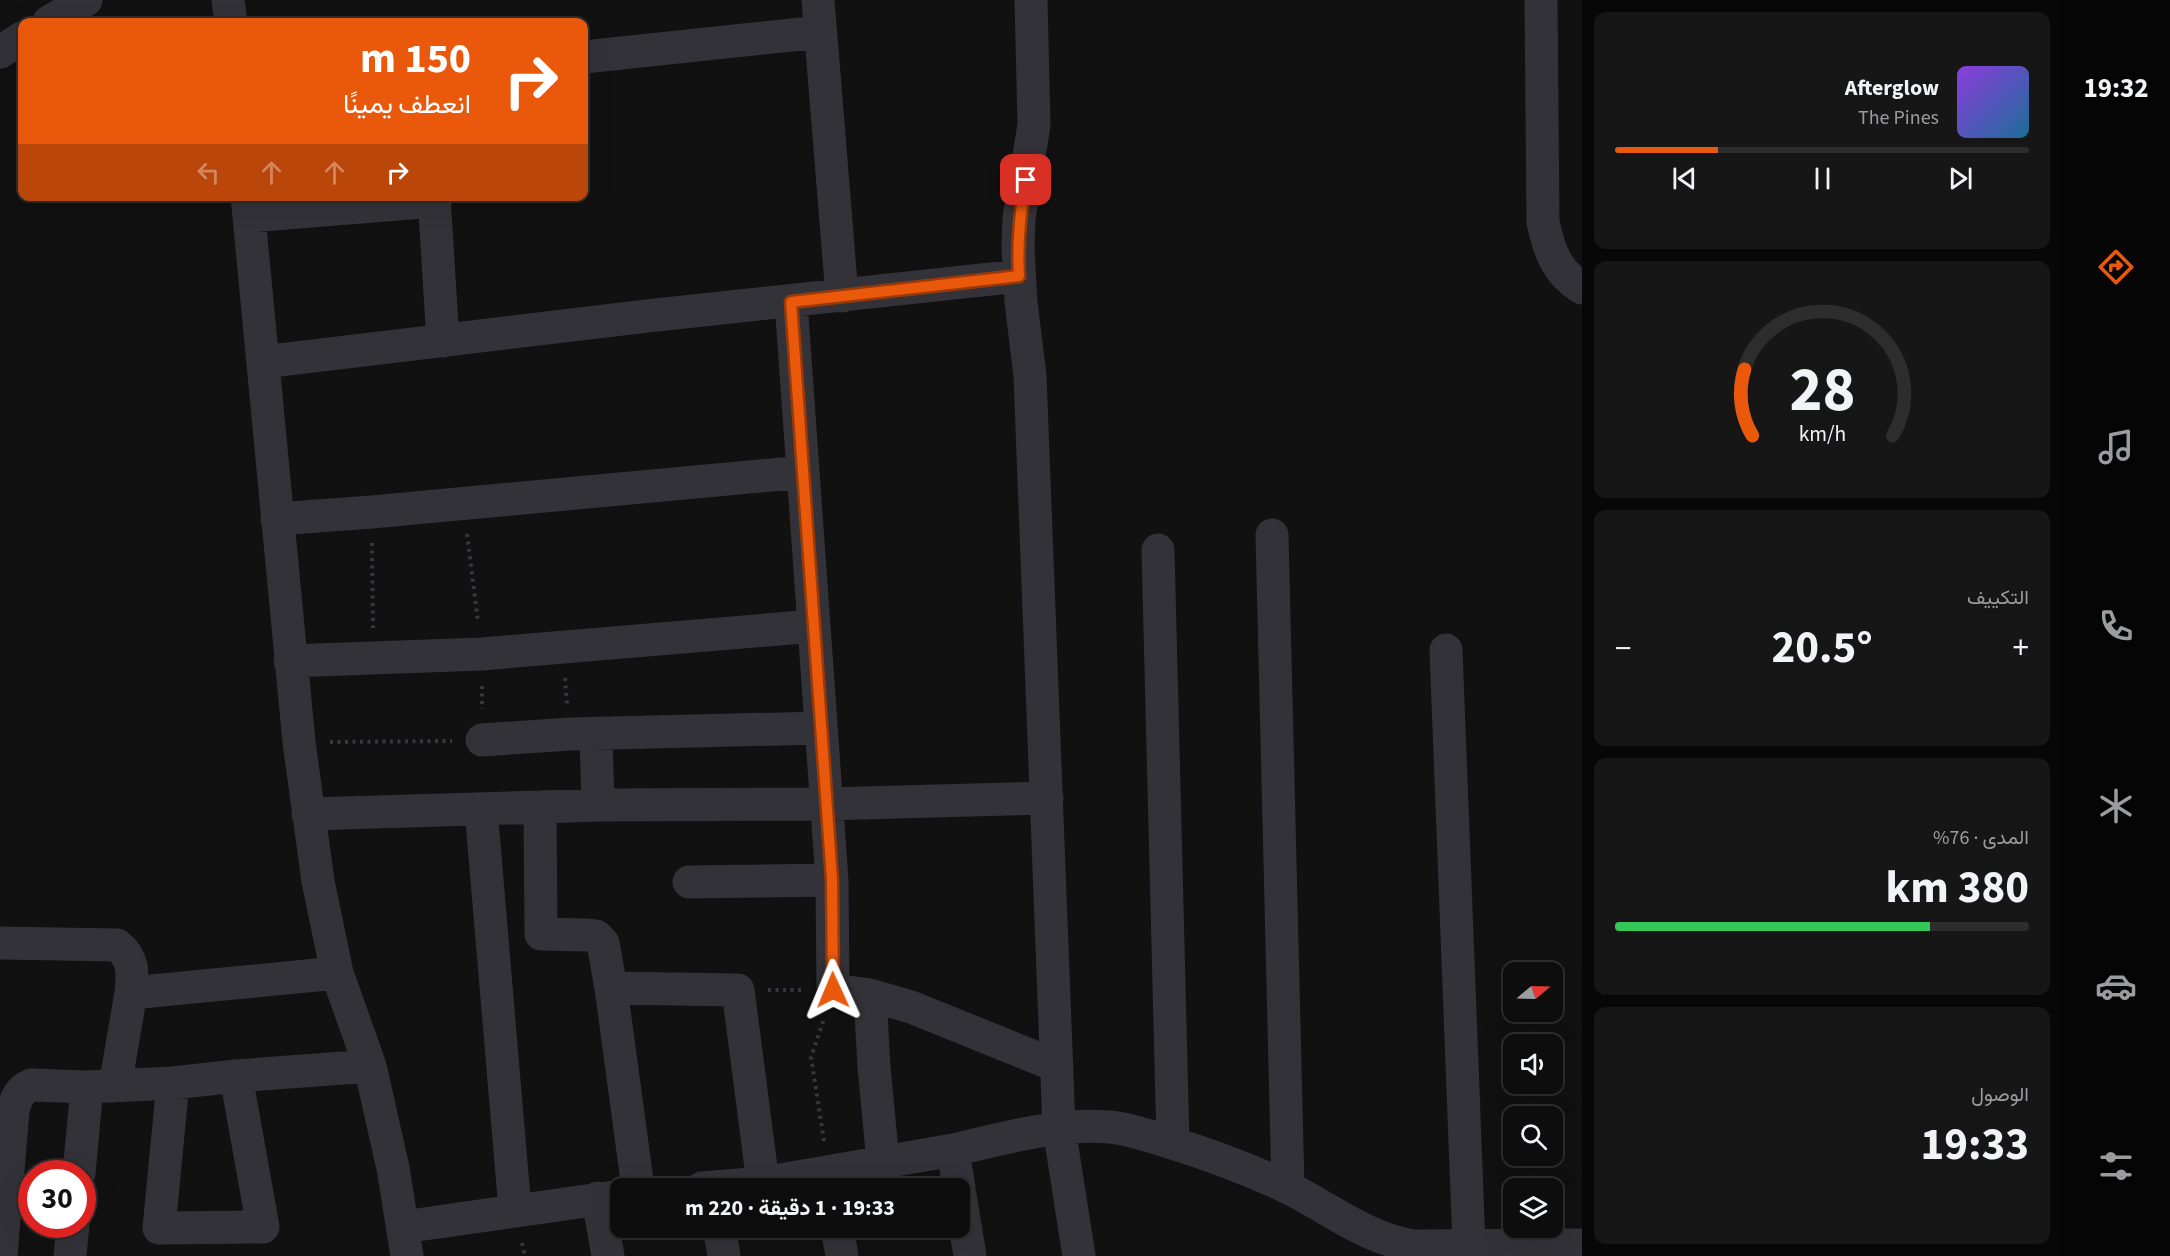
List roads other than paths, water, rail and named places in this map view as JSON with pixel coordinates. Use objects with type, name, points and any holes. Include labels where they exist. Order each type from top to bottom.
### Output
[{"type":"street","points":[[56,18],[87,0]]},
{"type":"street","points":[[228,0],[230,18]]},
{"type":"street","points":[[818,0],[842,296]]},
{"type":"street","points":[[1031,0],[1034,125],[1019,218],[1017,248],[1030,376],[1059,1128],[1079,1256]]},
{"type":"street","points":[[1541,0],[1543,222],[1548,248],[1558,267],[1582,288]]},
{"type":"street","points":[[588,57],[820,32]]},
{"type":"street","points":[[0,52],[18,41]]},
{"type":"street","points":[[381,201],[248,206],[298,742],[326,924],[337,973],[370,1066],[390,1157],[405,1242],[515,1210],[610,1197],[608,1256]]},
{"type":"street","points":[[434,201],[443,341]]},
{"type":"street","points":[[263,362],[647,316],[1019,276]]},
{"type":"street","points":[[791,302],[832,880],[833,990],[870,995],[911,1007],[1057,1066]]},
{"type":"street","points":[[277,519],[803,472]]},
{"type":"street","points":[[1272,536],[1288,1188]]},
{"type":"street","points":[[1158,550],[1173,1143]]},
{"type":"street","points":[[290,661],[482,654],[814,626]]},
{"type":"street","points":[[1446,650],[1469,1245]]},
{"type":"street","points":[[482,740],[583,734],[821,728]]},
{"type":"street","points":[[583,734],[598,805]]},
{"type":"street","points":[[308,814],[598,805],[826,804],[1047,798]]},
{"type":"street","points":[[540,807],[541,934]]},
{"type":"street","points":[[481,809],[515,1210]]},
{"type":"street","points":[[688,882],[832,880]]},
{"type":"street","points":[[492,932],[596,936],[603,943],[637,1178]]},
{"type":"street","points":[[0,943],[117,945],[130,959],[133,972],[132,993],[101,1086],[81,1160]]},
{"type":"street","points":[[132,993],[337,973]]},
{"type":"street","points":[[611,988],[738,990],[762,1178]]},
{"type":"street","points":[[870,995],[883,1162]]},
{"type":"street","points":[[1,1256],[13,1110],[17,1097],[24,1088],[31,1085],[101,1086],[173,1083],[370,1066]]},
{"type":"street","points":[[173,1083],[159,1228],[263,1227],[236,1076]]},
{"type":"street","points":[[835,1178],[883,1162],[1030,1133],[1059,1128],[1110,1128],[1137,1132],[1213,1156],[1288,1188],[1394,1243],[1414,1246],[1582,1245]]},
{"type":"street","points":[[953,1150],[957,1178]]},
{"type":"street","points":[[70,1256],[72,1238]]},
{"type":"street","points":[[721,1238],[724,1256]]},
{"type":"street","points":[[839,1238],[842,1256]]},
{"type":"street","points":[[967,1238],[970,1256]]}]
